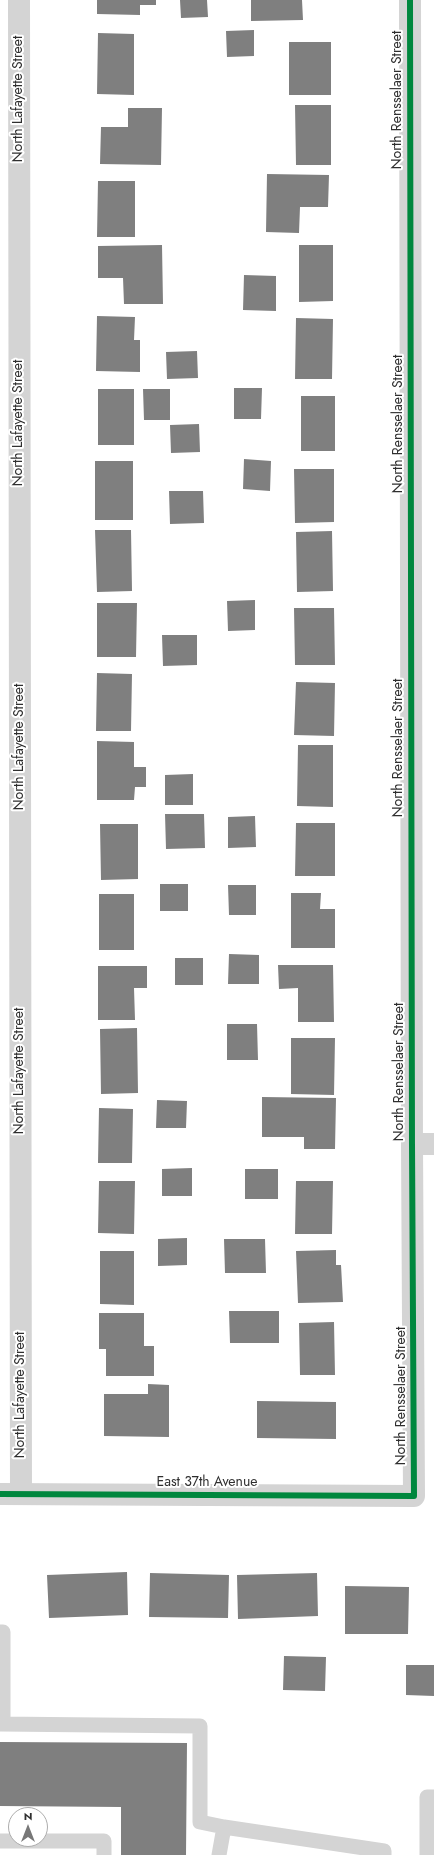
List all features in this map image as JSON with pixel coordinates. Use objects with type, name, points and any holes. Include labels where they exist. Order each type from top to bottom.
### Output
[{"type":"street","name":"North Lafayette Street","points":[[10,1494],[19,0]]},
{"type":"street","name":"North Rensselaer Street","points":[[410,0],[414,1496]]},
{"type":"street","points":[[412,1144],[434,1144]]},
{"type":"street","name":"East 37th Avenue","points":[[10,1494],[414,1496]]},
{"type":"lane","points":[[0,1632],[4,1632],[2,1724],[200,1726],[200,1822],[224,1827],[384,1851],[384,1855]]},
{"type":"lane","points":[[427,1855],[427,1797],[434,1797]]},
{"type":"lane","points":[[219,1855],[224,1827]]},
{"type":"lane","points":[[0,1841],[104,1841],[104,1855]]},
{"type":"building","points":[[97,0],[156,0],[156,5],[140,5],[140,15],[97,14]]},
{"type":"building","points":[[180,0],[207,0],[208,17],[181,18]]},
{"type":"building","points":[[251,0],[302,0],[303,20],[251,21]]},
{"type":"building","points":[[254,30],[254,56],[227,57],[226,31]]},
{"type":"building","points":[[98,33],[134,34],[134,95],[97,94]]},
{"type":"building","points":[[289,42],[331,42],[331,95],[289,95]]},
{"type":"building","points":[[295,105],[331,105],[331,165],[296,165]]},
{"type":"building","points":[[128,108],[162,108],[161,165],[100,164],[101,127],[128,127]]},
{"type":"building","points":[[267,174],[329,175],[328,207],[300,207],[299,233],[266,232]]},
{"type":"building","points":[[98,181],[135,181],[135,237],[97,237]]},
{"type":"building","points":[[162,245],[163,304],[124,304],[123,278],[98,278],[98,246]]},
{"type":"building","points":[[299,245],[333,245],[333,301],[299,302]]},
{"type":"building","points":[[244,275],[276,276],[276,311],[243,310]]},
{"type":"building","points":[[97,316],[135,317],[134,340],[140,340],[140,372],[96,371]]},
{"type":"building","points":[[296,318],[333,319],[332,379],[295,379]]},
{"type":"building","points":[[197,351],[198,378],[167,379],[166,352]]},
{"type":"building","points":[[234,388],[262,388],[261,419],[234,419]]},
{"type":"building","points":[[98,389],[134,389],[134,445],[98,445]]},
{"type":"building","points":[[143,389],[170,389],[170,420],[144,420]]},
{"type":"building","points":[[301,396],[335,396],[335,451],[301,451]]},
{"type":"building","points":[[199,424],[200,452],[171,453],[170,425]]},
{"type":"building","points":[[244,459],[271,461],[270,491],[243,489]]},
{"type":"building","points":[[95,461],[133,461],[133,520],[95,520]]},
{"type":"building","points":[[294,469],[334,469],[334,522],[295,523]]},
{"type":"building","points":[[169,491],[203,491],[204,523],[170,524]]},
{"type":"building","points":[[95,530],[131,530],[132,591],[97,592]]},
{"type":"building","points":[[332,531],[333,591],[297,592],[296,532]]},
{"type":"building","points":[[255,600],[255,630],[228,631],[227,601]]},
{"type":"building","points":[[97,603],[137,603],[136,657],[97,657]]},
{"type":"building","points":[[294,608],[334,608],[335,665],[295,665]]},
{"type":"building","points":[[162,635],[197,635],[197,665],[163,666]]},
{"type":"building","points":[[97,673],[132,674],[131,731],[96,731]]},
{"type":"building","points":[[296,682],[335,683],[334,736],[294,735]]},
{"type":"building","points":[[97,741],[134,742],[134,767],[146,767],[146,787],[135,787],[134,800],[97,800]]},
{"type":"building","points":[[298,745],[333,745],[333,807],[297,806]]},
{"type":"building","points":[[193,774],[193,805],[165,805],[165,775]]},
{"type":"building","points":[[165,814],[204,814],[205,848],[166,849]]},
{"type":"building","points":[[255,816],[256,847],[228,848],[228,817]]},
{"type":"building","points":[[296,823],[335,823],[335,876],[295,876]]},
{"type":"building","points":[[100,824],[138,824],[138,879],[101,880]]},
{"type":"building","points":[[160,884],[188,884],[188,911],[160,911]]},
{"type":"building","points":[[228,885],[256,885],[256,915],[229,915]]},
{"type":"building","points":[[291,893],[321,893],[320,909],[335,909],[335,948],[291,948]]},
{"type":"building","points":[[99,894],[134,894],[134,950],[99,950]]},
{"type":"building","points":[[229,954],[259,955],[259,984],[228,984]]},
{"type":"building","points":[[175,958],[203,958],[203,985],[175,985]]},
{"type":"building","points":[[278,965],[333,965],[334,1022],[298,1022],[298,988],[279,989]]},
{"type":"building","points":[[98,966],[147,966],[147,988],[134,988],[135,1020],[98,1020]]},
{"type":"building","points":[[227,1024],[257,1024],[258,1060],[227,1060]]},
{"type":"building","points":[[137,1028],[138,1093],[101,1094],[100,1029]]},
{"type":"building","points":[[291,1038],[335,1038],[334,1095],[291,1094]]},
{"type":"building","points":[[262,1097],[336,1098],[335,1149],[304,1149],[304,1137],[262,1137]]},
{"type":"building","points":[[157,1100],[187,1101],[186,1128],[156,1128]]},
{"type":"building","points":[[99,1108],[133,1109],[132,1163],[98,1163]]},
{"type":"building","points":[[192,1168],[192,1196],[162,1196],[162,1169]]},
{"type":"building","points":[[245,1169],[278,1169],[278,1199],[245,1199]]},
{"type":"building","points":[[99,1181],[135,1181],[134,1234],[98,1233]]},
{"type":"building","points":[[296,1181],[333,1181],[332,1234],[295,1234]]},
{"type":"building","points":[[187,1238],[187,1265],[158,1266],[158,1239]]},
{"type":"building","points":[[224,1239],[265,1239],[266,1273],[225,1273]]},
{"type":"building","points":[[336,1250],[336,1265],[341,1265],[343,1302],[298,1303],[296,1251]]},
{"type":"building","points":[[100,1251],[134,1251],[134,1305],[100,1304]]},
{"type":"building","points":[[229,1311],[279,1311],[279,1343],[230,1343]]},
{"type":"building","points":[[99,1313],[144,1313],[144,1346],[154,1346],[154,1376],[106,1376],[106,1349],[99,1349]]},
{"type":"building","points":[[334,1322],[335,1375],[300,1375],[299,1323]]},
{"type":"building","points":[[148,1384],[169,1385],[169,1437],[104,1436],[104,1394],[148,1394]]},
{"type":"building","points":[[257,1401],[336,1402],[336,1439],[257,1438]]},
{"type":"building","points":[[127,1572],[128,1615],[49,1618],[47,1575]]},
{"type":"building","points":[[150,1573],[229,1575],[228,1618],[149,1617]]},
{"type":"building","points":[[317,1573],[318,1616],[238,1619],[237,1575]]},
{"type":"building","points":[[345,1586],[409,1587],[408,1634],[345,1634]]},
{"type":"building","points":[[284,1656],[326,1657],[325,1691],[283,1690]]},
{"type":"building","points":[[406,1665],[434,1665],[434,1696],[406,1695]]},
{"type":"building","points":[[0,1742],[187,1743],[186,1855],[121,1855],[121,1807],[0,1806]]},
{"type":"cycle path","points":[[0,1494],[414,1496],[410,0]]}]
